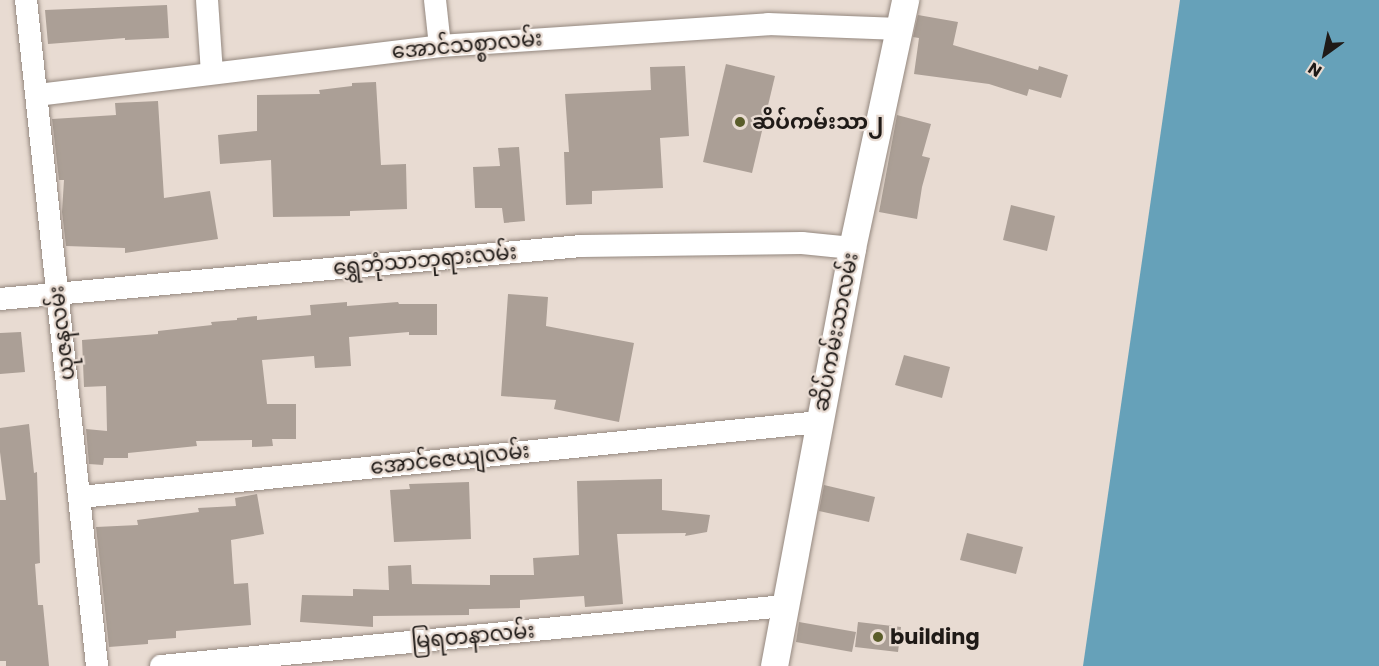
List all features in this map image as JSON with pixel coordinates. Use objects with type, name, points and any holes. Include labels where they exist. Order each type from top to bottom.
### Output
[{"type":"street","name":"ယုဇနလမ်း","points":[[26,0],[81,497],[97,666]]},
{"type":"street","points":[[207,0],[212,72]]},
{"type":"street","points":[[435,0],[440,46]]},
{"type":"street","name":"ဆိပ်ကမ်းသာလမ်း","points":[[774,666],[852,248],[905,0]]},
{"type":"street","name":"အောင်သစ္စာလမ်း","points":[[37,95],[440,46],[768,24],[900,29]]},
{"type":"street","name":"ရွှေဘုံသာဘုရားလမ်း","points":[[0,299],[581,246],[802,243],[852,248]]},
{"type":"street","name":"အောင်ဇေယျလမ်း","points":[[81,497],[819,422]]},
{"type":"street","name":"မြရတနာလမ်း","points":[[161,666],[784,606]]},
{"type":"water","points":[[1180,0],[1379,0],[1379,666],[1083,666]]},
{"type":"building","points":[[167,5],[169,38],[125,40],[125,38],[48,44],[45,10]]},
{"type":"building","points":[[918,15],[958,22],[953,45],[1038,70],[1039,66],[1068,75],[1061,98],[1029,89],[1027,96],[989,84],[914,74],[919,38],[913,37]]},
{"type":"building","points":[[726,64],[775,76],[752,173],[703,162]]},
{"type":"building","points":[[685,66],[689,136],[660,138],[663,188],[592,191],[592,204],[566,205],[564,152],[569,152],[565,94],[651,90],[650,67]]},
{"type":"building","points":[[376,82],[381,165],[406,164],[407,209],[350,211],[350,216],[273,217],[271,160],[220,164],[218,135],[257,131],[257,95],[320,94],[319,90],[352,86],[352,83]]},
{"type":"building","points":[[158,101],[164,198],[210,191],[218,239],[125,253],[125,248],[66,246],[62,212],[64,180],[59,180],[52,119],[116,115],[115,103]]},
{"type":"building","points":[[897,115],[931,124],[922,156],[930,158],[917,219],[879,212]]},
{"type":"building","points":[[519,147],[525,221],[504,223],[502,208],[475,208],[473,167],[500,166],[498,148]]},
{"type":"building","points":[[1011,205],[1055,216],[1047,251],[1003,240]]},
{"type":"building","points":[[508,294],[548,297],[546,326],[634,343],[619,422],[554,409],[556,400],[501,396]]},
{"type":"building","points":[[347,302],[347,306],[398,302],[399,304],[437,304],[437,335],[409,335],[409,332],[349,337],[351,366],[315,368],[314,356],[262,360],[267,404],[296,404],[296,439],[272,439],[273,446],[252,447],[252,440],[196,441],[197,446],[128,453],[128,458],[104,458],[103,465],[89,464],[86,429],[107,431],[106,386],[84,387],[82,340],[158,334],[158,331],[212,325],[211,322],[237,320],[237,318],[257,316],[257,320],[311,315],[310,305]]},
{"type":"building","points":[[21,332],[25,372],[0,374],[0,333]]},
{"type":"building","points":[[904,355],[950,367],[942,398],[895,385]]},
{"type":"building","points":[[29,424],[34,473],[37,472],[40,563],[35,564],[38,605],[43,605],[49,666],[6,666],[6,661],[0,661],[0,500],[6,500],[0,452],[0,428]]},
{"type":"building","points":[[662,479],[662,510],[710,515],[707,532],[685,536],[686,533],[617,534],[623,604],[585,607],[584,596],[520,600],[520,608],[469,609],[469,615],[373,616],[373,627],[300,622],[302,595],[353,596],[353,589],[389,590],[388,566],[411,565],[412,584],[490,585],[490,575],[534,575],[533,558],[579,555],[577,481]]},
{"type":"building","points":[[469,482],[471,539],[394,542],[390,490],[410,489],[409,484]]},
{"type":"building","points":[[824,485],[875,497],[869,522],[819,511]]},
{"type":"building","points":[[257,494],[264,534],[231,540],[234,584],[248,583],[251,625],[176,631],[176,638],[148,640],[148,644],[109,647],[96,527],[138,525],[137,520],[199,512],[198,508],[236,506],[235,498]]},
{"type":"building","points":[[967,533],[1023,547],[1016,574],[960,560]]},
{"type":"building","points":[[799,622],[856,632],[852,652],[796,642]]},
{"type":"building","name":"building","points":[[858,622],[901,627],[898,652],[855,647]]},
{"type":"place","name":"ဆိပ်ကမ်းသာ၂","points":[[740,122]]},
{"type":"place","name":"building","points":[[878,637]]}]
